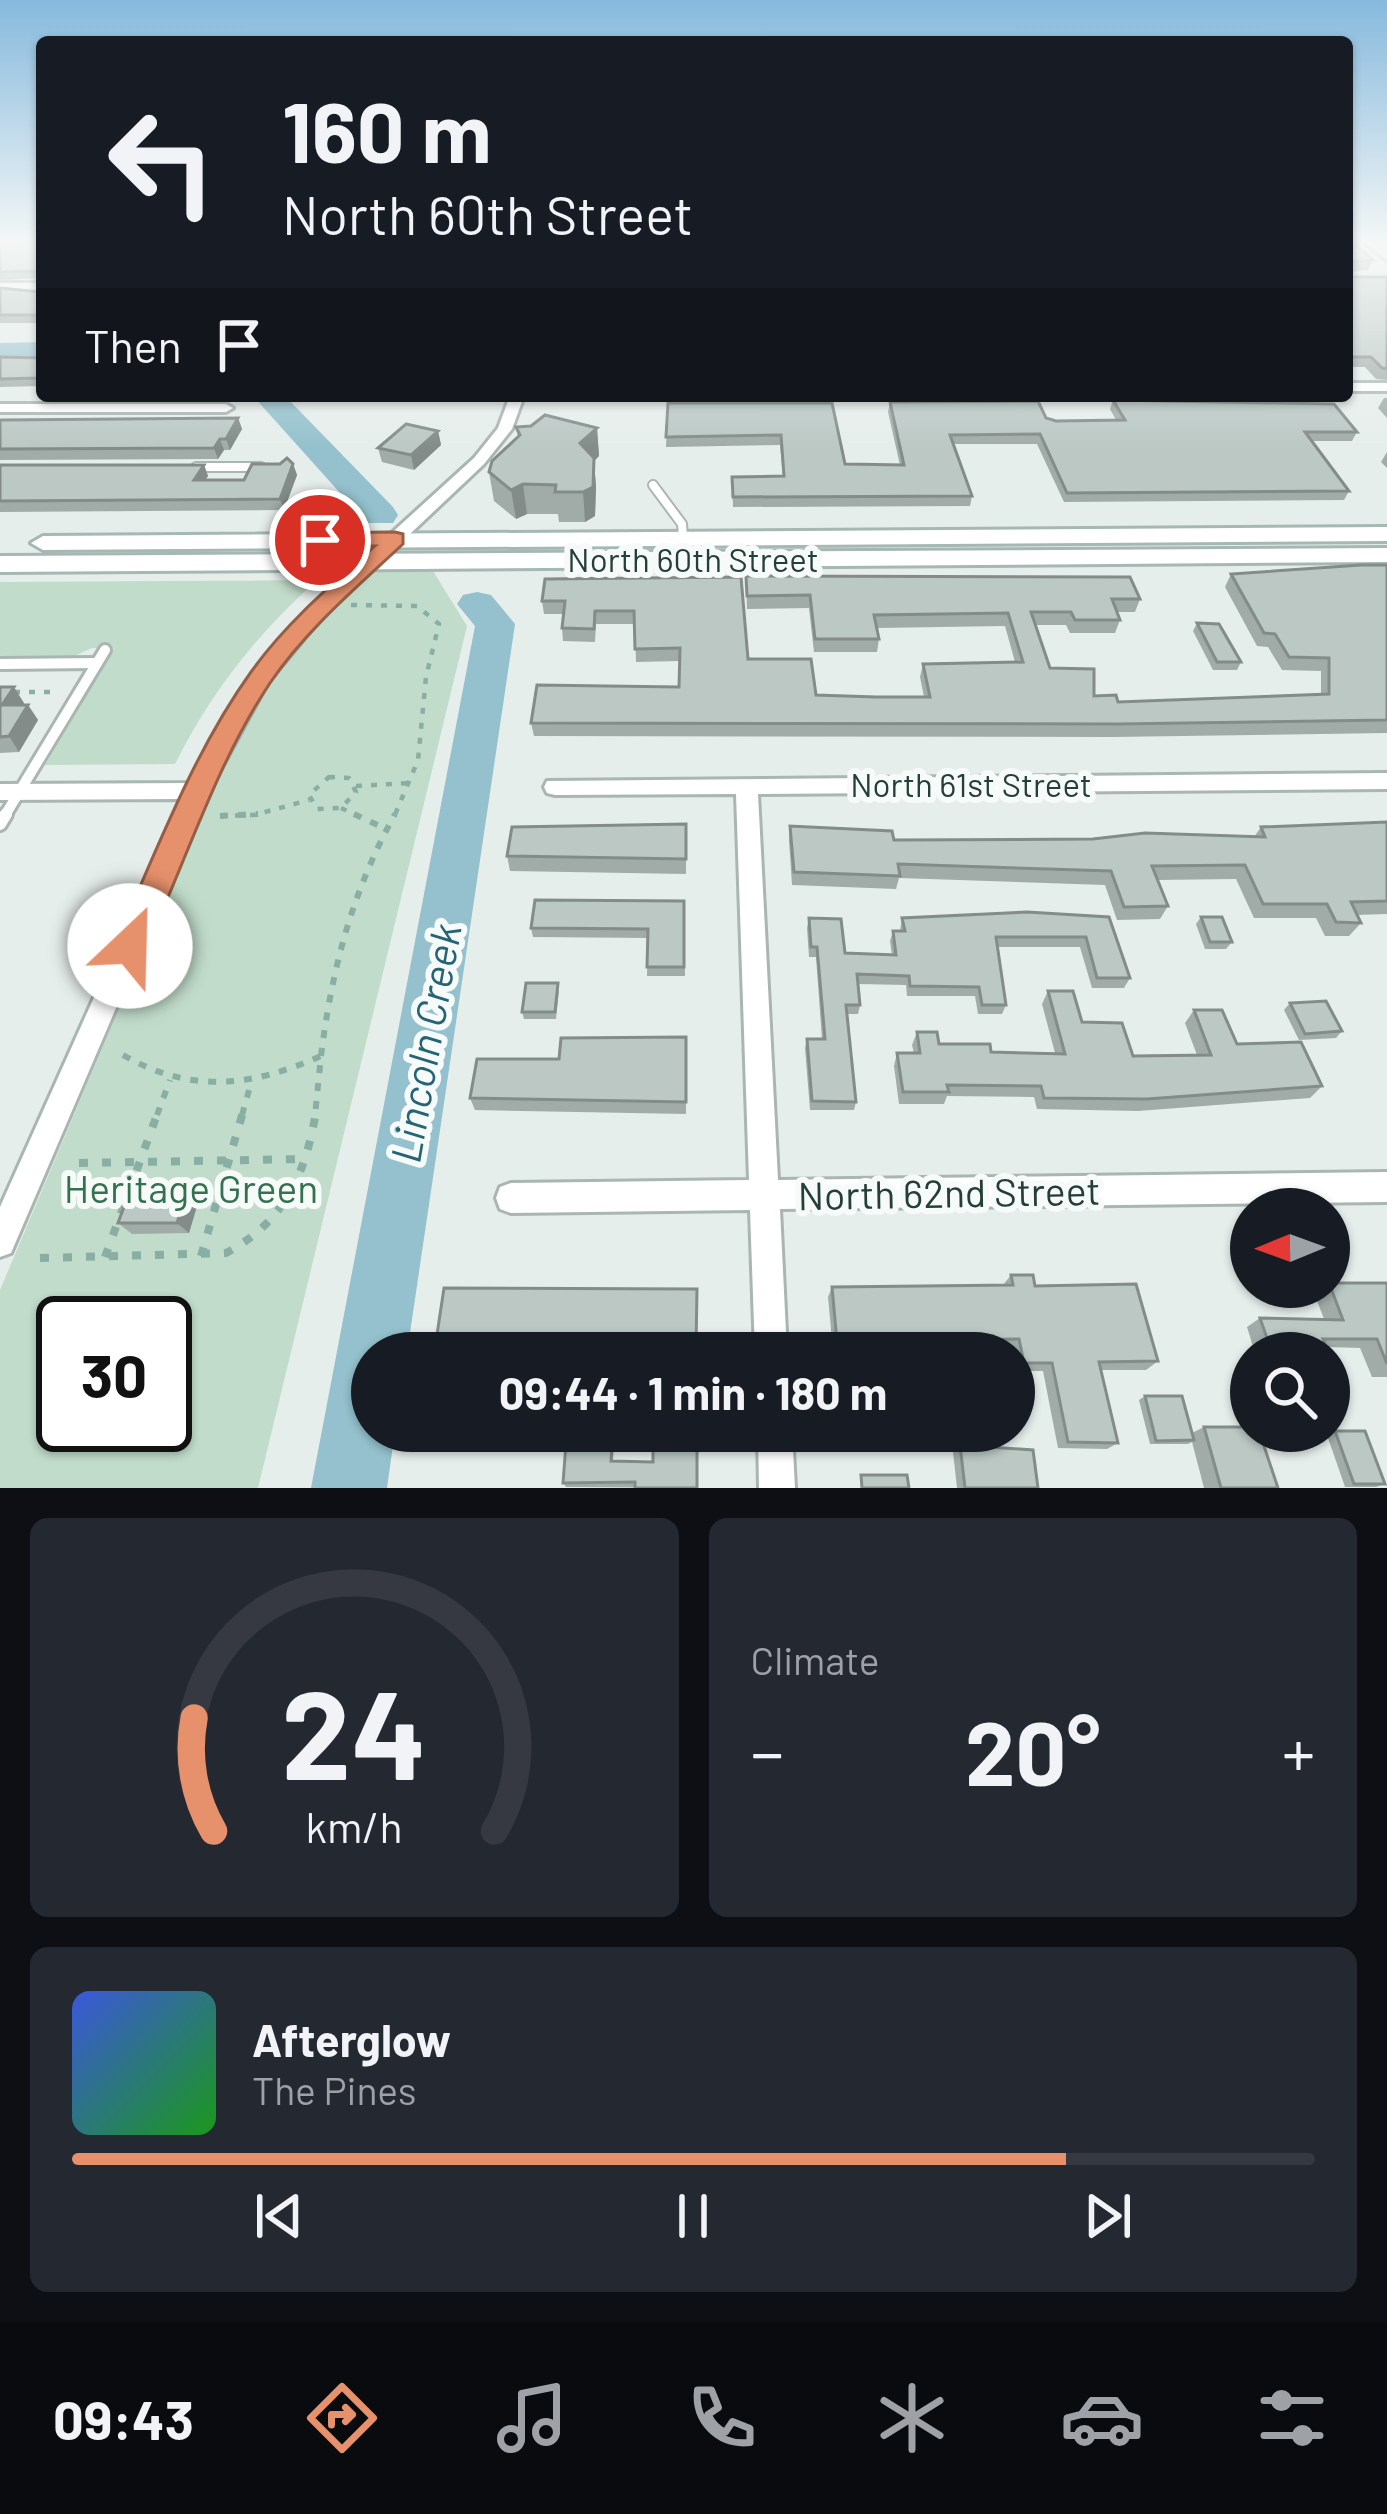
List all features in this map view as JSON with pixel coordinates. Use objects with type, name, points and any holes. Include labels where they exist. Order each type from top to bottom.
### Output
[{"type":"main road","name":"North 60th Street","points":[[0,544],[1387,534]]},
{"type":"main road","name":"North 60th Street","points":[[0,564],[1387,556]]},
{"type":"street","points":[[1353,387],[1387,387]]},
{"type":"street","points":[[0,1242],[8,1205],[198,791],[260,678],[314,614],[479,461],[505,429],[515,402]]},
{"type":"street","points":[[0,408],[226,408]]},
{"type":"street","name":"North 61st Street","points":[[555,787],[1387,781]]},
{"type":"street","points":[[747,786],[770,1332]]},
{"type":"street","points":[[10,792],[198,791]]},
{"type":"street","name":"North 62nd Street","points":[[511,1198],[1387,1187]]},
{"type":"street","points":[[776,1452],[777,1488]]},
{"type":"lane","points":[[188,467],[283,467]]},
{"type":"lane","points":[[653,485],[682,524],[683,537]]},
{"type":"lane","points":[[0,824],[10,792],[105,650]]},
{"type":"lane","points":[[0,664],[97,663]]},
{"type":"path","points":[[40,1258],[201,1256],[250,1243],[275,1222],[291,1199],[307,1159],[318,1108],[329,991],[342,934],[365,871],[410,782],[422,737],[426,673],[440,624],[417,606],[351,605]]},
{"type":"path","points":[[0,692],[80,691]]},
{"type":"path","points":[[309,800],[316,784],[329,777],[349,778],[356,786]]},
{"type":"path","points":[[356,786],[410,782]]},
{"type":"path","points":[[341,808],[354,798],[356,786]]},
{"type":"path","points":[[309,800],[317,809],[341,808],[387,829]]},
{"type":"path","points":[[220,817],[254,815],[309,800]]},
{"type":"path","points":[[123,1055],[170,1079],[213,1085],[287,1072],[322,1056]]},
{"type":"path","points":[[105,1257],[170,1079]]},
{"type":"path","points":[[201,1256],[252,1081]]},
{"type":"path","points":[[80,1163],[307,1159]]},
{"type":"green space","name":"Heritage Green","points":[[375,571],[433,571],[467,626],[258,1488],[0,1488],[0,1290],[220,769],[274,675],[326,614]]},
{"type":"green space","points":[[317,580],[237,665],[175,764],[45,765],[114,648],[92,648],[70,658],[0,659],[0,582]]},
{"type":"building","points":[[0,309],[36,309],[36,315],[0,315]]},
{"type":"building","points":[[1353,309],[1387,309],[1387,369],[1371,357],[1353,357]]},
{"type":"building","points":[[0,357],[36,358],[36,378],[0,379]]},
{"type":"building","points":[[890,402],[1038,402],[1046,418],[1056,421],[1125,420],[1114,402],[1334,404],[1357,432],[1305,432],[1349,491],[1067,493],[1040,434],[950,435],[972,496],[733,497],[732,477],[784,476],[781,435],[666,437],[668,403],[832,403],[845,464],[904,465]]},
{"type":"building","points":[[545,415],[597,428],[580,443],[594,458],[593,487],[583,492],[555,492],[556,485],[523,484],[511,490],[489,472],[492,461],[520,435],[516,427],[531,426]]},
{"type":"building","points":[[238,418],[226,439],[214,448],[0,449],[0,420]]},
{"type":"building","points":[[406,424],[438,431],[411,455],[378,448]]},
{"type":"building","points":[[287,458],[293,464],[280,499],[0,501],[0,465],[204,465],[194,480],[244,480],[252,464],[280,464]]},
{"type":"building","points":[[1387,565],[1387,720],[531,723],[537,685],[679,687],[680,648],[635,649],[634,611],[595,611],[594,629],[562,628],[565,601],[542,601],[545,579],[741,577],[748,659],[811,659],[816,695],[930,697],[923,664],[1023,662],[1008,613],[874,615],[879,639],[815,639],[810,595],[747,596],[746,576],[1130,577],[1140,599],[1112,599],[1120,620],[1075,620],[1071,612],[1031,612],[1050,668],[1094,669],[1094,696],[1116,695],[1118,702],[1329,694],[1329,658],[1289,657],[1275,634],[1264,633],[1231,574]]},
{"type":"building","points":[[1197,623],[1219,624],[1241,662],[1217,662]]},
{"type":"building","points":[[0,687],[14,687],[2,705],[28,705],[9,736],[0,737]]},
{"type":"building","points":[[1387,822],[1387,901],[1351,902],[1361,923],[1336,922],[1327,904],[1263,904],[1245,865],[1152,866],[1168,906],[1124,907],[1111,871],[898,864],[900,876],[794,872],[790,826],[892,831],[894,840],[1093,839],[1145,833],[1265,837],[1261,827]]},
{"type":"building","points":[[686,824],[686,859],[507,856],[512,827]]},
{"type":"building","points":[[535,900],[684,901],[684,967],[647,967],[648,929],[531,928]]},
{"type":"building","points":[[1027,912],[1109,917],[1130,978],[1097,978],[1086,937],[996,937],[1006,1005],[982,1005],[979,987],[910,986],[909,976],[857,974],[860,1005],[846,1005],[856,1102],[812,1101],[807,1039],[825,1039],[817,947],[811,947],[809,918],[841,919],[845,953],[896,955],[893,931],[905,931],[902,918]]},
{"type":"building","points":[[1201,917],[1222,917],[1232,942],[1210,942]]},
{"type":"building","points":[[526,983],[558,983],[555,1012],[522,1012]]},
{"type":"building","points":[[1048,991],[1073,991],[1082,1022],[1122,1023],[1133,1056],[1211,1055],[1194,1010],[1222,1010],[1237,1044],[1301,1042],[1322,1086],[1147,1099],[1044,1098],[1041,1086],[947,1085],[949,1092],[903,1092],[897,1053],[920,1053],[917,1032],[937,1032],[939,1044],[990,1044],[991,1052],[1065,1054]]},
{"type":"building","points":[[1326,1001],[1342,1031],[1305,1034],[1290,1003]]},
{"type":"building","points":[[686,1037],[686,1102],[470,1098],[477,1059],[559,1059],[561,1038]]},
{"type":"building","points":[[132,1185],[189,1185],[177,1223],[118,1223]]},
{"type":"building","points":[[1011,1275],[1033,1275],[1035,1286],[1136,1284],[1158,1361],[1099,1362],[1118,1443],[1068,1442],[1052,1363],[1035,1363],[1035,1332],[836,1332],[832,1287],[1013,1285]]},
{"type":"building","points":[[1350,1283],[1387,1283],[1387,1364],[1377,1339],[1350,1339],[1350,1332],[1265,1332],[1260,1318],[1343,1320],[1338,1308],[1350,1308]]},
{"type":"building","points":[[444,1288],[697,1289],[696,1332],[437,1332]]},
{"type":"building","points":[[1145,1396],[1182,1396],[1194,1440],[1156,1441]]},
{"type":"building","points":[[1204,1427],[1230,1427],[1230,1452],[1266,1452],[1278,1488],[1221,1488]]},
{"type":"building","points":[[1350,1431],[1365,1431],[1385,1484],[1354,1484],[1343,1452],[1350,1452]]},
{"type":"building","points":[[565,1452],[612,1452],[611,1461],[653,1462],[653,1452],[697,1452],[697,1488],[635,1488],[635,1482],[563,1483]]},
{"type":"building","points":[[961,1452],[1033,1452],[1038,1488],[965,1488]]},
{"type":"building","points":[[861,1475],[907,1475],[909,1488],[862,1488]]},
{"type":"waterway","name":"Lincoln Creek","points":[[0,352],[36,351]]},
{"type":"waterway","name":"Lincoln Creek","points":[[274,402],[380,515]]},
{"type":"waterway","name":"Lincoln Creek","points":[[349,1488],[495,624],[477,604]]},
{"type":"route","points":[[130,946],[198,791],[260,678],[314,614],[395,539],[320,540]]}]
